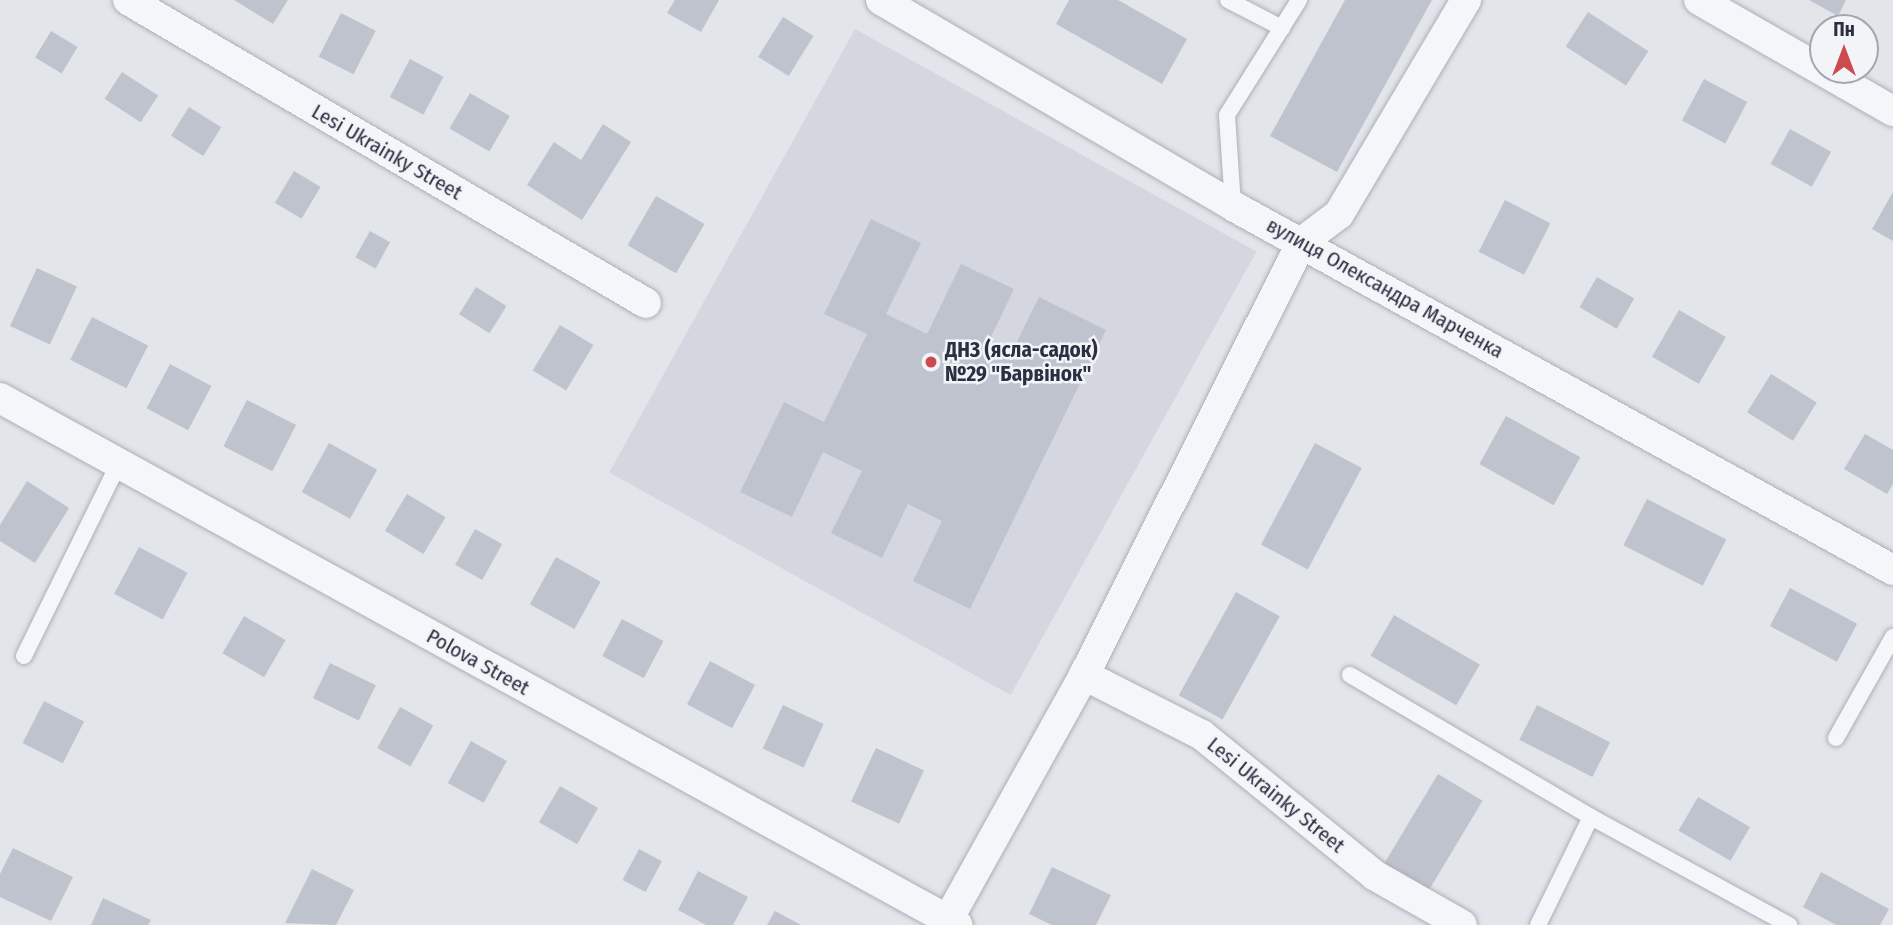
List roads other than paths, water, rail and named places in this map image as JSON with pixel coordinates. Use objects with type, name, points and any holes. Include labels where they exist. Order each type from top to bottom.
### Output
[{"type":"street","name":"Lesi Ukrainky Street","points":[[128,0],[646,303]]},
{"type":"street","name":"вулиця Олександра Марченка","points":[[881,0],[1233,206],[1893,570]]},
{"type":"street","points":[[950,923],[1084,675],[1302,242],[1339,214],[1466,0]]},
{"type":"street","points":[[1699,0],[1893,111]]},
{"type":"street","name":"Polova Street","points":[[0,398],[950,923]]},
{"type":"street","name":"Lesi Ukrainky Street","points":[[1084,675],[1202,735],[1374,875],[1462,925]]},
{"type":"lane","points":[[1228,0],[1282,28]]},
{"type":"lane","points":[[1233,206],[1227,115],[1299,0]]},
{"type":"lane","points":[[24,656],[118,465]]},
{"type":"lane","points":[[1836,738],[1893,637]]},
{"type":"lane","points":[[1350,675],[1591,817],[1789,925]]},
{"type":"lane","points":[[1538,925],[1591,817]]},
{"type":"place","name":"ДНЗ (ясла-садок) №29 \"Барвінок\"","points":[[931,362]]}]
